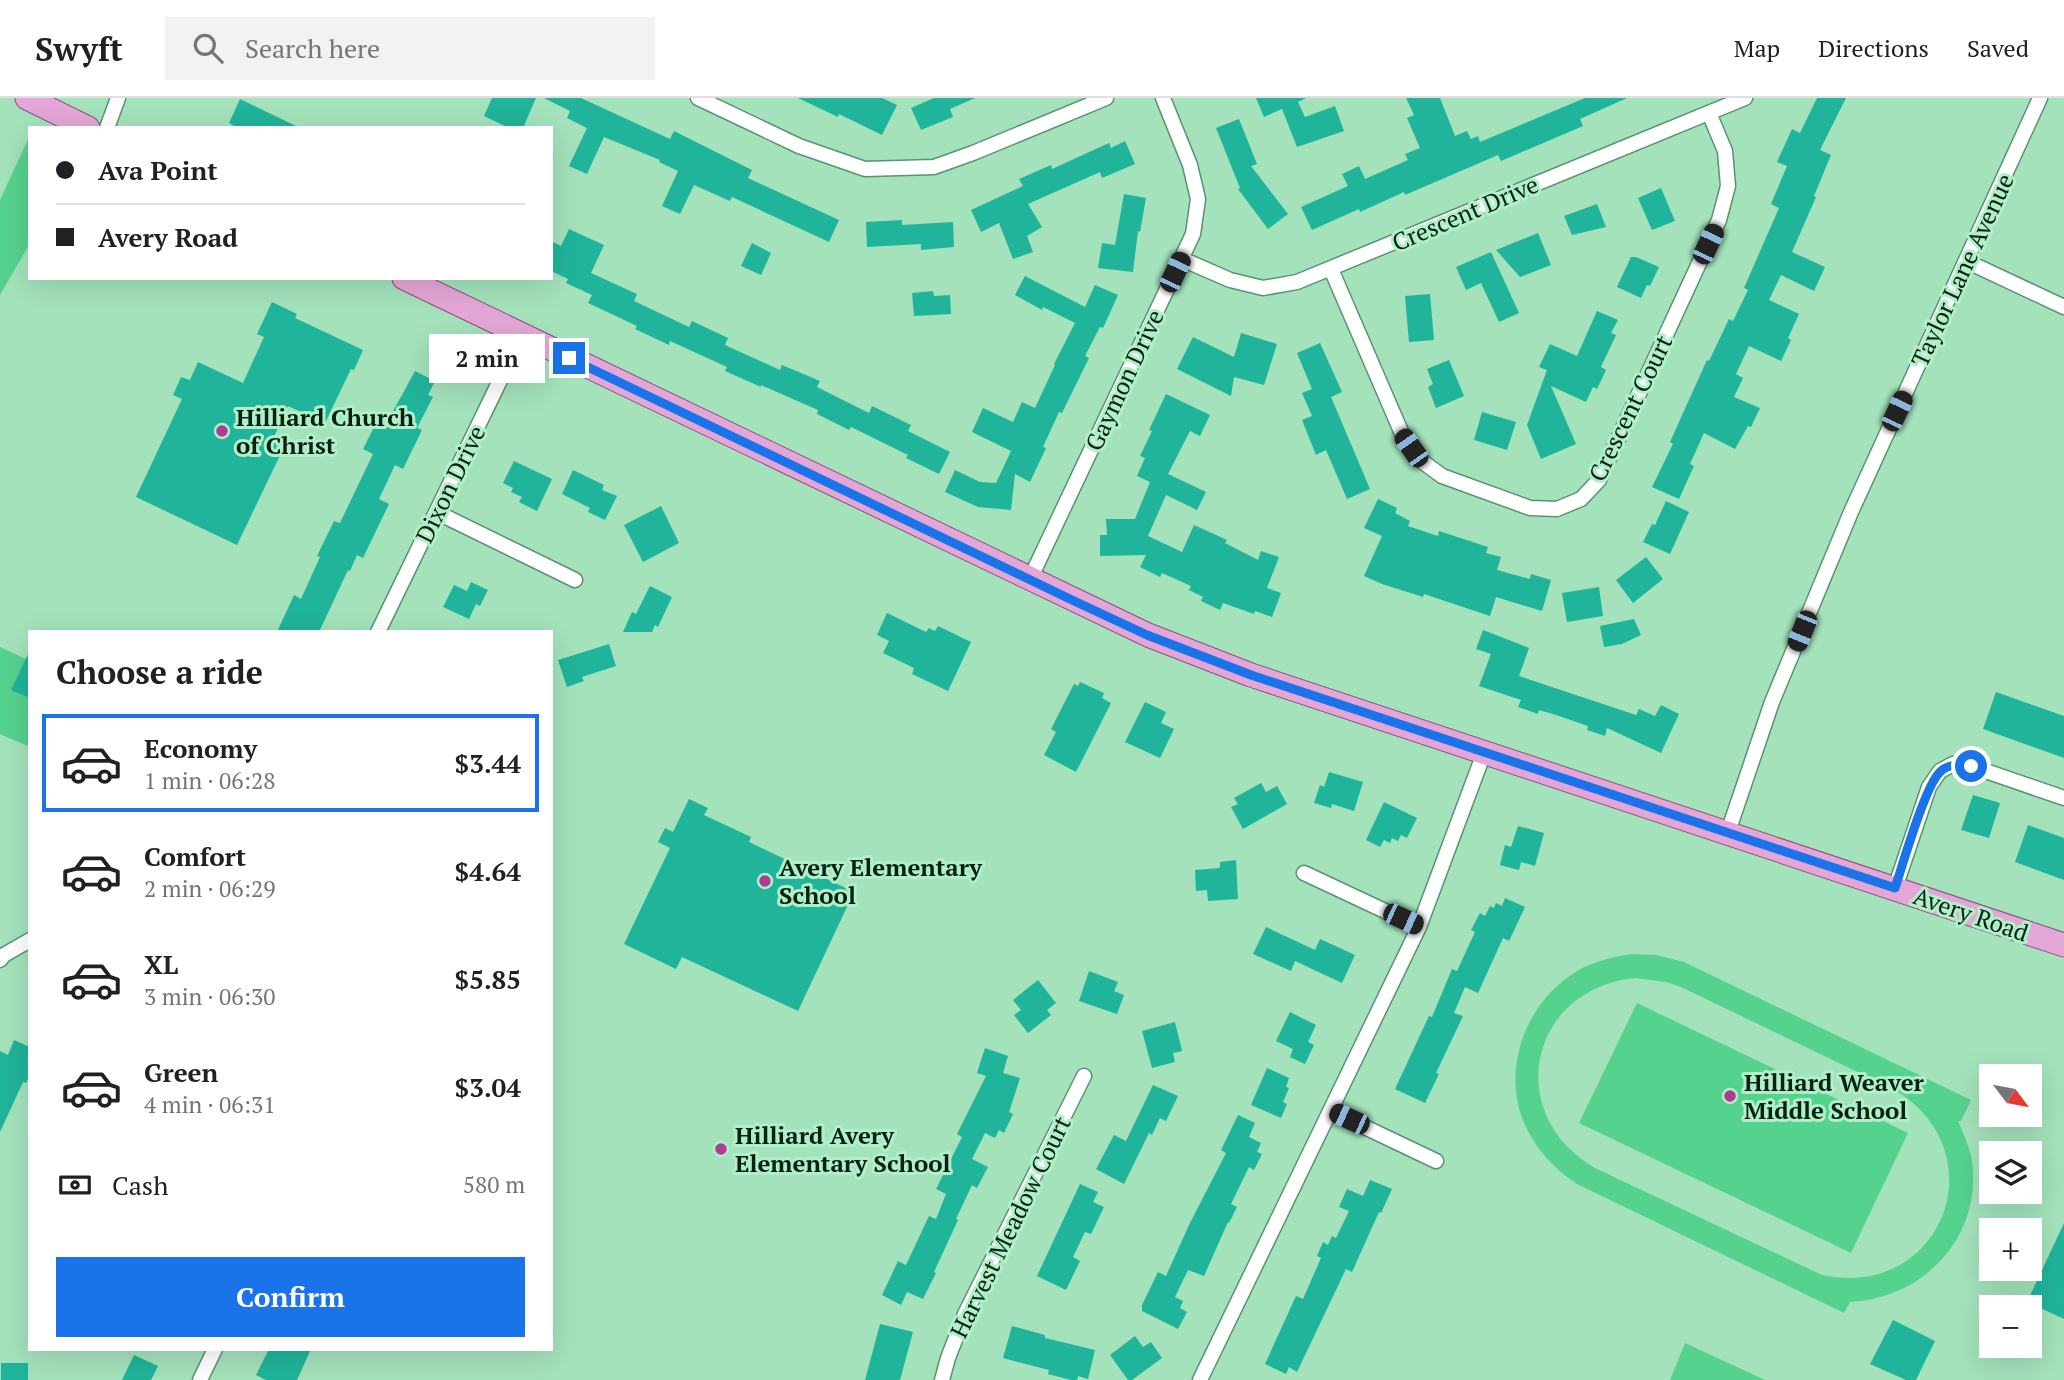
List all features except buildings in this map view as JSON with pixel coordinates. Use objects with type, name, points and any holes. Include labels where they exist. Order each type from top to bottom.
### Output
[{"type":"main road","points":[[27,98],[84,126]]},
{"type":"main road","name":"Avery Road","points":[[408,280],[1147,635],[1206,659],[2064,945]]},
{"type":"street","points":[[108,126],[118,98]]},
{"type":"street","points":[[698,98],[799,146],[865,169],[934,167],[1106,98]]},
{"type":"street","name":"Gaymon Drive","points":[[1030,579],[1193,234],[1198,199],[1190,165],[1163,98]]},
{"type":"street","name":"Crescent Drive","points":[[1182,259],[1230,280],[1263,288],[1297,282],[1745,98]]},
{"type":"street","name":"Taylor Lane Avenue","points":[[1728,832],[1773,702],[1851,512],[2040,98]]},
{"type":"street","name":"Crescent Court","points":[[1331,269],[1403,436],[1419,460],[1442,477],[1530,508],[1557,509],[1581,499],[1599,480],[1719,220],[1728,186],[1725,150],[1709,113]]},
{"type":"street","points":[[1966,261],[2064,307]]},
{"type":"street","name":"Dixon Drive","points":[[379,630],[522,335]]},
{"type":"street","points":[[436,512],[575,580]]},
{"type":"street","points":[[1200,1380],[1419,927],[1484,753]]},
{"type":"street","points":[[1895,888],[1929,787],[1940,771],[1953,764],[1971,766],[2064,798]]},
{"type":"street","points":[[1304,873],[1419,927]]},
{"type":"street","points":[[0,960],[28,941]]},
{"type":"street","name":"Harvest Meadow Court","points":[[942,1380],[965,1314],[1084,1076]]},
{"type":"street","points":[[1331,1111],[1436,1161]]},
{"type":"street","points":[[200,1380],[214,1351]]},
{"type":"green space","points":[[28,139],[28,246],[0,295],[0,200]]},
{"type":"green space","points":[[0,647],[28,660],[28,746],[0,734]]},
{"type":"green space","points":[[1631,954],[1656,955],[1684,962],[1971,1100],[1961,1121],[1958,1121],[1971,1156],[1973,1185],[1969,1211],[1959,1235],[1944,1257],[1925,1275],[1903,1288],[1878,1298],[1850,1302],[1844,1313],[1577,1184],[1546,1158],[1521,1116],[1516,1092],[1516,1068],[1530,1022],[1559,984],[1579,970],[1604,960]],"holes":[[[1635,978],[1666,982],[1893,1089],[1926,1116],[1944,1148],[1949,1182],[1943,1215],[1925,1244],[1899,1266],[1864,1277],[1822,1275],[1595,1168],[1566,1145],[1547,1117],[1539,1087],[1540,1057],[1551,1029],[1571,1005],[1599,987]]]},
{"type":"green space","points":[[1637,1003],[1908,1133],[1851,1253],[1579,1123]]},
{"type":"green space","points":[[1685,1343],[1765,1380],[1670,1380]]},
{"type":"place","name":"Hilliard Church of Christ","points":[[222,431]]},
{"type":"place","name":"Avery Elementary School","points":[[765,881]]},
{"type":"place","name":"Hilliard Weaver Middle School","points":[[1730,1096]]},
{"type":"place","name":"Hilliard Avery Elementary School","points":[[721,1149]]},
{"type":"route","points":[[569,358],[1072,600],[1206,659],[1895,888],[1929,787],[1940,771],[1953,764],[1971,766]]}]
